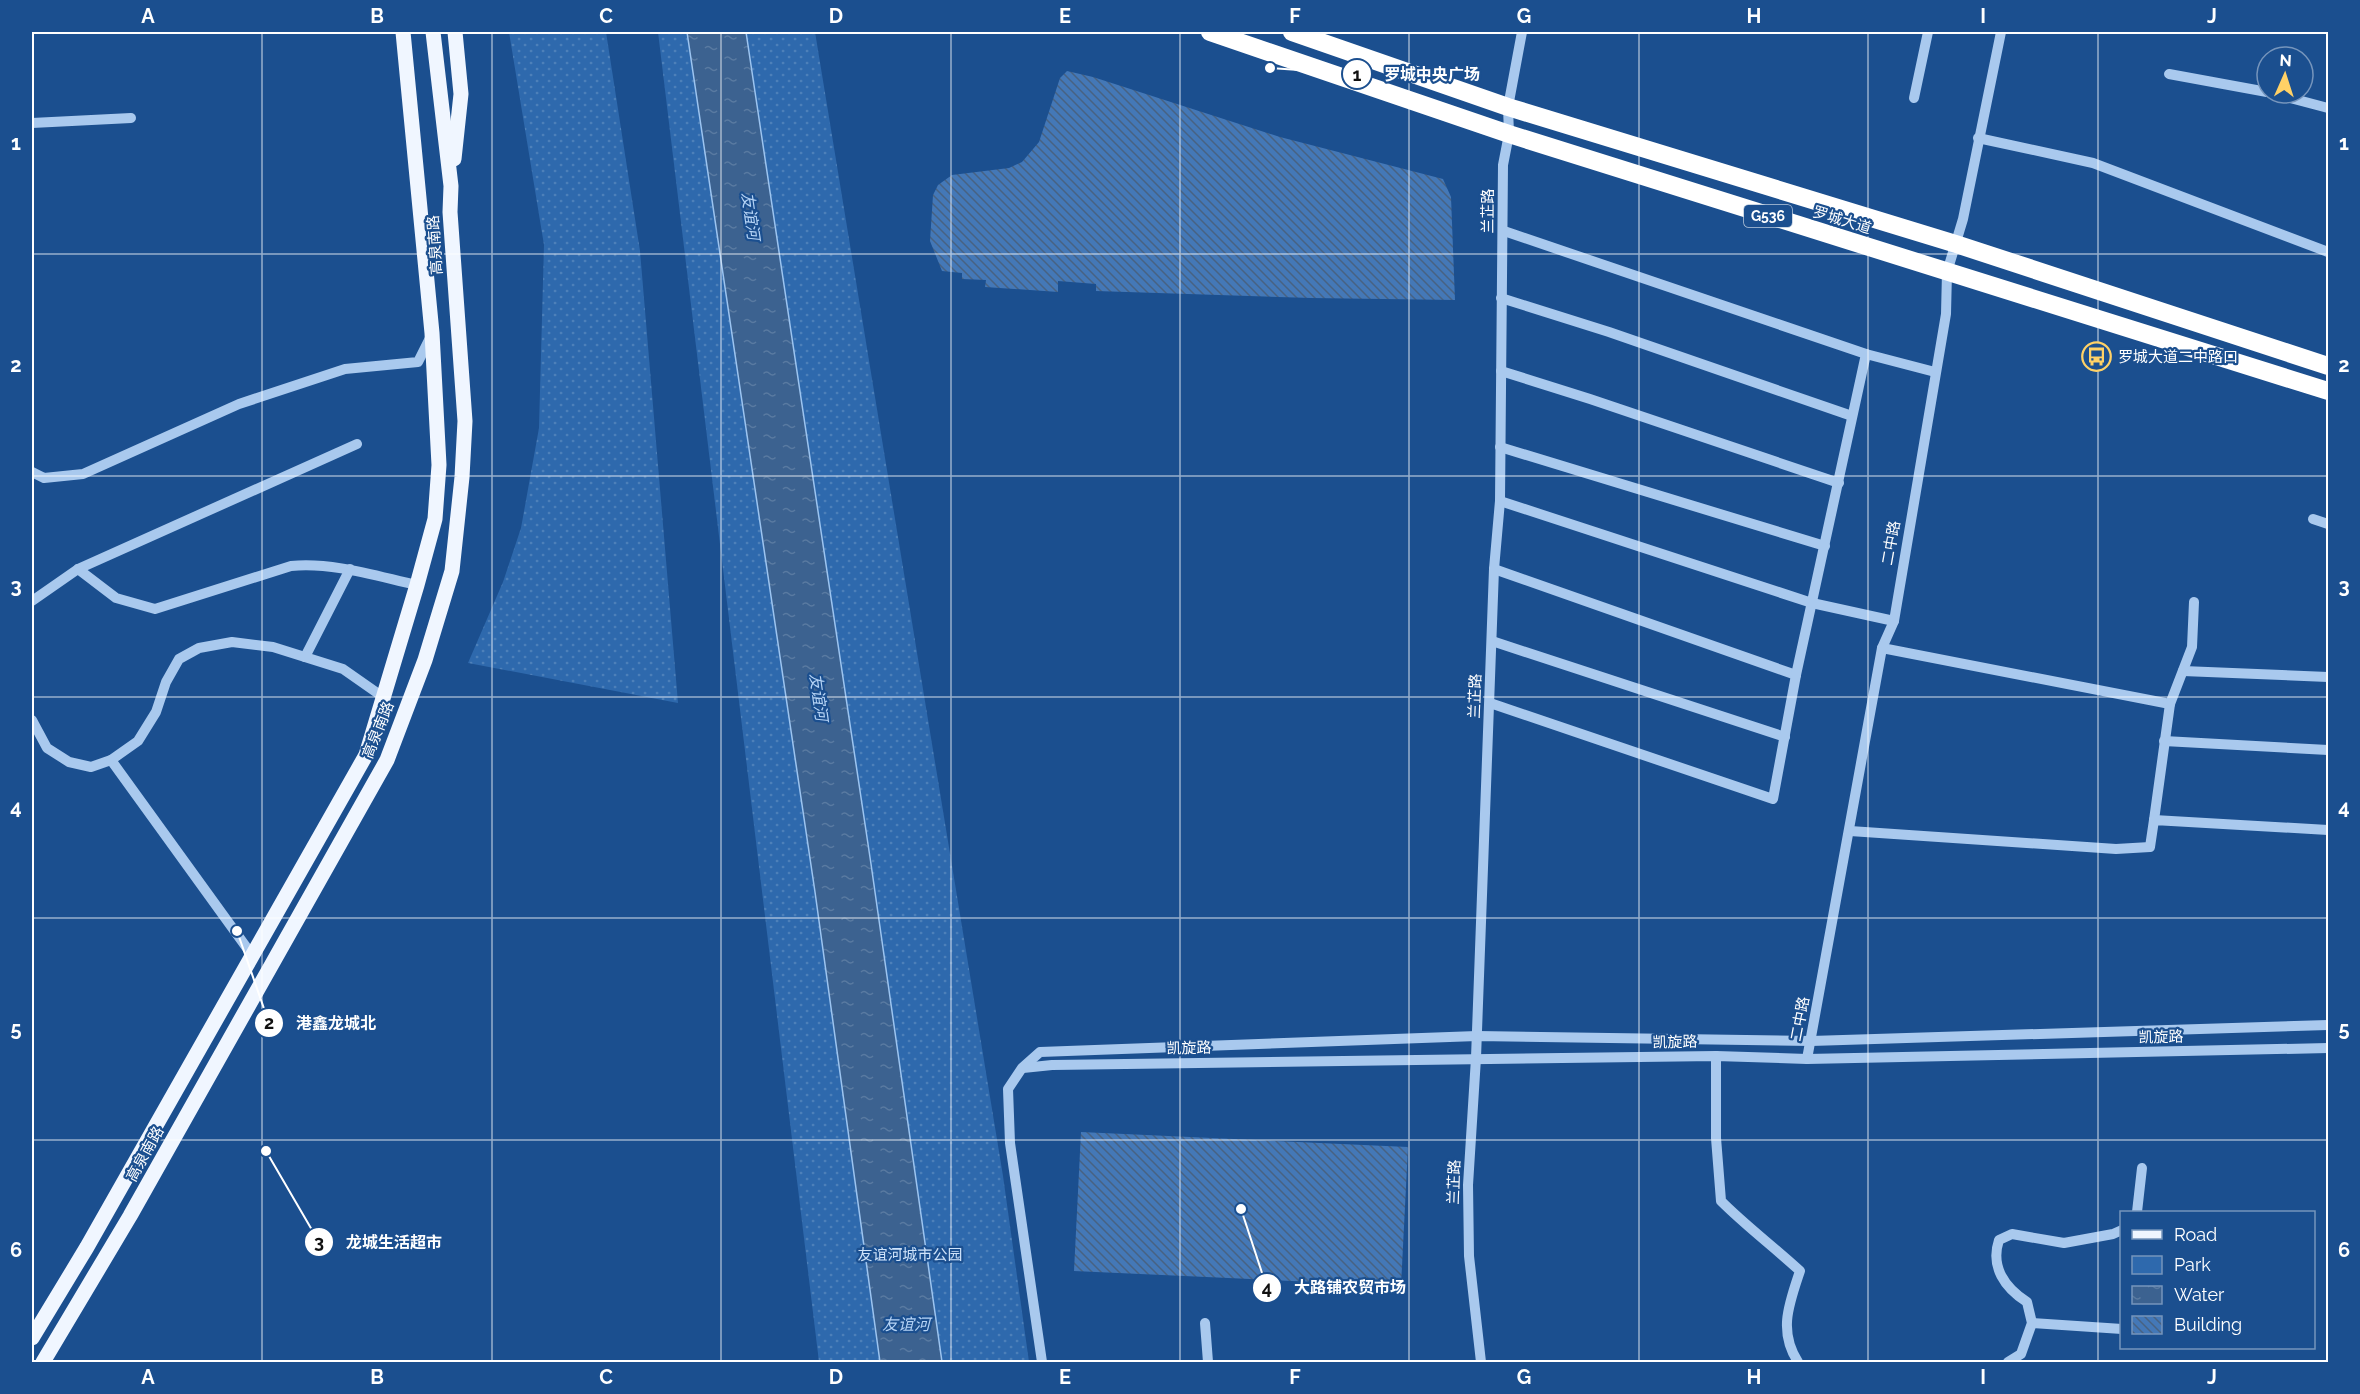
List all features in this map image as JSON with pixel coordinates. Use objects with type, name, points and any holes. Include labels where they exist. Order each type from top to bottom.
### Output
[{"type":"highway","name":"罗城大道","points":[[1210,32],[1509,134],[2328,391]]},
{"type":"highway","name":"罗城大道","points":[[1292,32],[1508,108],[1956,244],[2328,366]]},
{"type":"main road","name":"高泉南路","points":[[32,1338],[87,1247],[366,755],[417,585],[435,519],[439,465],[432,333],[403,32]]},
{"type":"main road","name":"高泉南路","points":[[43,1362],[130,1216],[387,760],[425,660],[452,571],[462,477],[465,421],[450,212],[451,186],[433,32]]},
{"type":"main road","points":[[451,186],[461,94],[455,32]]},
{"type":"street","name":"兰芷路","points":[[1481,1362],[1469,1244],[1468,1185],[1477,1036],[1494,569],[1500,501],[1503,165],[1509,134],[1508,108],[1522,32]]},
{"type":"street","points":[[1914,98],[1928,32]]},
{"type":"street","name":"二中路","points":[[1807,1059],[1882,648],[1894,621],[1946,314],[1947,272],[1963,219],[2001,32]]},
{"type":"street","points":[[2169,74],[2255,89]]},
{"type":"street","points":[[32,123],[131,118]]},
{"type":"street","points":[[1978,138],[2093,163],[2328,252]]},
{"type":"street","points":[[1504,231],[1866,354],[1935,372]]},
{"type":"street","points":[[1501,298],[1609,332],[1852,416]]},
{"type":"street","points":[[32,472],[44,478],[83,474],[239,404],[345,369],[418,362],[432,333]]},
{"type":"street","points":[[1490,702],[1773,799],[1796,675],[1866,354]]},
{"type":"street","points":[[1501,371],[1839,483]]},
{"type":"street","points":[[32,601],[78,569],[357,444]]},
{"type":"street","points":[[1500,447],[1825,546]]},
{"type":"street","points":[[1500,501],[1812,603],[1894,621]]},
{"type":"street","points":[[2313,519],[2328,524]]},
{"type":"street","points":[[78,569],[116,598],[154,609],[291,566],[310,564],[350,569],[417,585]]},
{"type":"street","points":[[305,657],[350,569]]},
{"type":"street","points":[[1494,569],[1796,675]]},
{"type":"street","points":[[1850,831],[2116,849],[2150,847],[2170,704],[2192,647],[2194,602]]},
{"type":"street","points":[[1492,641],[1785,737]]},
{"type":"street","points":[[32,720],[47,748],[69,762],[91,767],[111,760],[138,741],[156,712],[166,682],[179,658],[199,648],[232,642],[273,647],[343,669],[382,697]]},
{"type":"street","points":[[1882,648],[2170,704]]},
{"type":"street","points":[[2183,671],[2328,677]]},
{"type":"street","points":[[2164,741],[2328,750]]},
{"type":"street","points":[[111,760],[252,955]]},
{"type":"street","points":[[2154,820],[2328,830]]},
{"type":"street","points":[[1042,1362],[1010,1143],[1008,1089],[1022,1068],[1040,1052],[1477,1036],[1811,1041],[2328,1025]]},
{"type":"street","name":"凯旋路","points":[[1022,1068],[1052,1065],[1476,1058],[1716,1056],[1807,1059],[2328,1048]]},
{"type":"street","points":[[1716,1056],[1716,1137],[1721,1202],[1800,1271],[1786,1313],[1790,1350],[1798,1362]]},
{"type":"street","points":[[2138,1211],[2142,1168]]},
{"type":"street","points":[[2008,1362],[2021,1354],[2032,1323],[2027,1302],[2012,1292],[1999,1273],[1995,1252],[1998,1240],[2012,1234],[2064,1243],[2114,1234],[2120,1231]]},
{"type":"street","points":[[1205,1323],[1208,1362]]},
{"type":"street","points":[[2032,1323],[2120,1329]]},
{"type":"green space","points":[[509,32],[606,32],[640,251],[678,703],[468,663],[503,582],[521,528],[539,428],[544,245]]},
{"type":"green space","name":"友谊河城市公园","points":[[658,32],[815,32],[1003,1176],[1029,1362],[819,1362]]},
{"type":"water","name":"友谊河","points":[[687,32],[746,32],[871,864],[942,1362],[880,1362],[815,892]]},
{"type":"building","points":[[1067,71],[1093,77],[1280,137],[1443,179],[1451,197],[1455,300],[1096,291],[1096,284],[1058,281],[1058,292],[985,287],[986,280],[962,279],[962,273],[942,271],[930,241],[933,195],[938,185],[952,175],[1009,168],[1022,162],[1039,142],[1060,78]]},
{"type":"building","points":[[1081,1132],[1408,1147],[1401,1286],[1074,1271]]},
{"type":"place","name":"罗城中央广场","points":[[1270,68]]},
{"type":"place","name":"罗城大道二中路口","points":[[2097,357]]},
{"type":"place","name":"港鑫龙城北","points":[[237,931]]},
{"type":"place","name":"龙城生活超市","points":[[266,1151]]},
{"type":"place","name":"大路铺农贸市场","points":[[1241,1209]]}]
